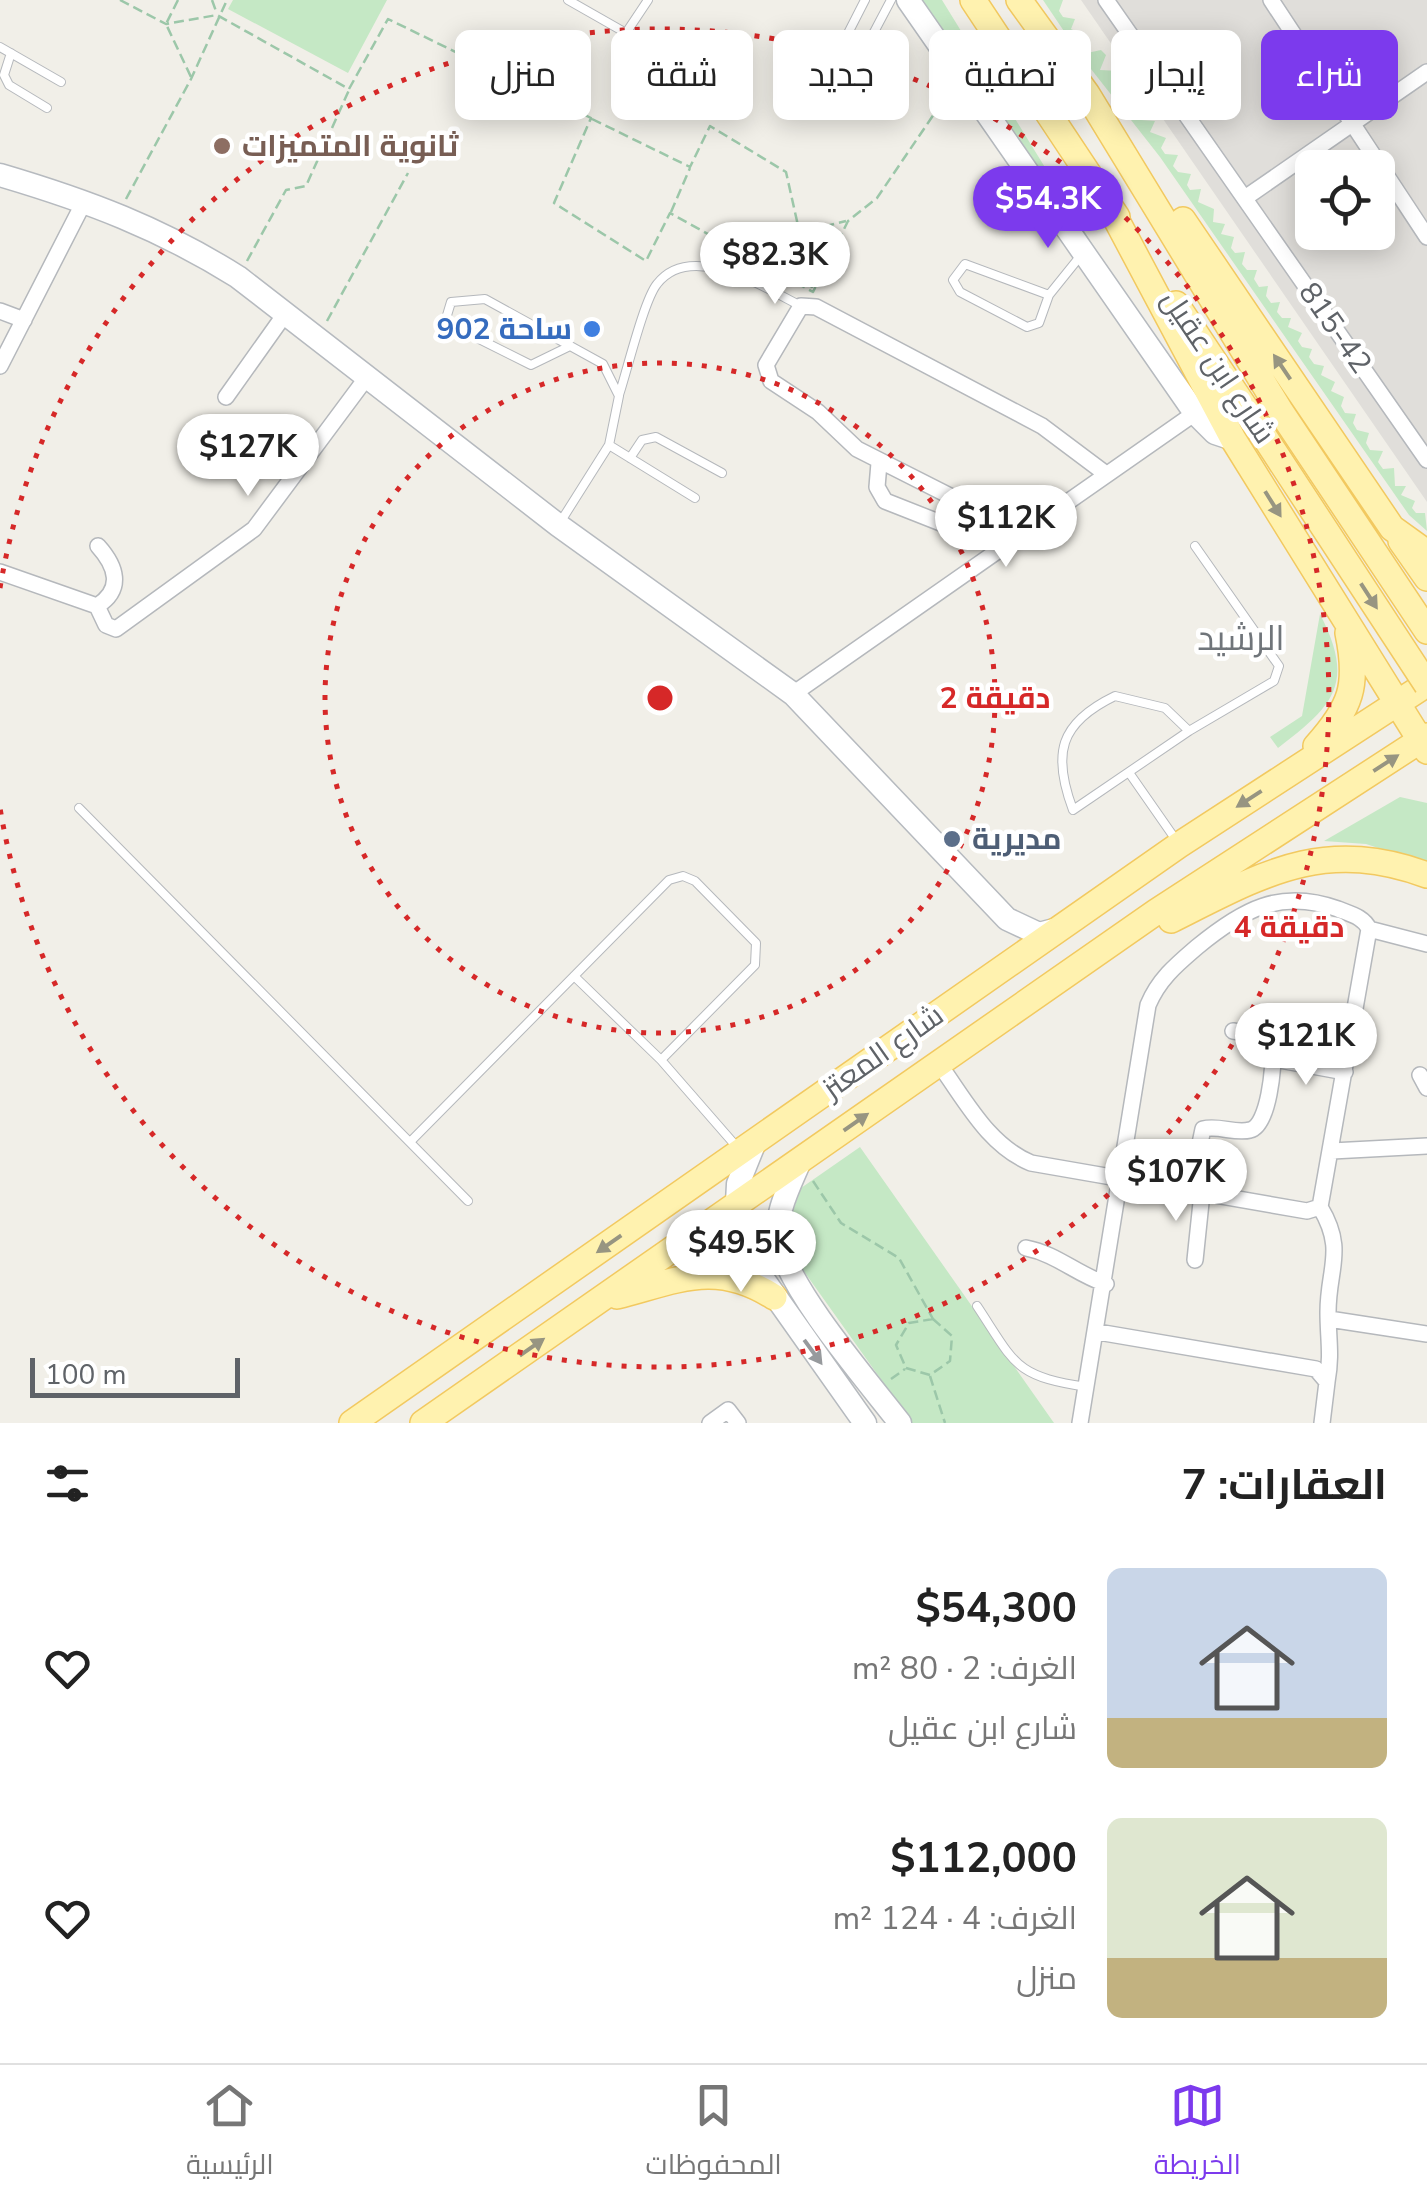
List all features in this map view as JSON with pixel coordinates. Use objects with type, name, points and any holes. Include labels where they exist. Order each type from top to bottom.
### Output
[{"type":"main road","name":"شارع ابن عقيل","points":[[973,0],[1258,427],[1423,687]]},
{"type":"main road","name":"شارع ابن عقيل","points":[[1019,0],[1041,30]]},
{"type":"main road","points":[[1091,99],[1192,231],[1427,578]]},
{"type":"main road","name":"شارع ابن عقيل","points":[[1091,101],[1281,412],[1427,630]]},
{"type":"main road","points":[[1108,204],[1233,438],[1425,742]]},
{"type":"main road","points":[[1392,528],[1427,552]]},
{"type":"main road","points":[[1344,619],[1378,647],[1393,650]]},
{"type":"main road","points":[[1297,768],[1345,712],[1351,695],[1354,661],[1344,619]]},
{"type":"main road","name":"شارع المعتز","points":[[352,1423],[1180,845],[1423,687]]},
{"type":"main road","name":"شارع المعتز","points":[[423,1423],[1086,962],[1425,742]]},
{"type":"main road","points":[[1086,962],[1290,864],[1343,856],[1386,860],[1427,875]]},
{"type":"main road","points":[[698,1231],[717,1229],[736,1239]]},
{"type":"main road","points":[[598,1302],[702,1274],[730,1275],[774,1298]]},
{"type":"main road","points":[[469,1342],[493,1374]]},
{"type":"street","points":[[908,0],[929,30]]},
{"type":"street","name":"815-42","points":[[1106,0],[1427,460]]},
{"type":"street","points":[[1271,0],[1427,237]]},
{"type":"street","points":[[1244,198],[1427,72]]},
{"type":"street","points":[[991,120],[1194,413],[1215,433],[1233,438]]},
{"type":"street","points":[[0,175],[118,212],[188,246],[238,278],[558,525],[793,694],[1007,919],[1039,934],[1058,930]]},
{"type":"street","points":[[0,366],[84,200]]},
{"type":"street","points":[[1021,532],[879,463],[766,374],[766,365],[801,306],[816,307],[1042,426],[1106,474]]},
{"type":"street","points":[[0,312],[24,320]]},
{"type":"street","points":[[226,396],[285,314]]},
{"type":"street","points":[[0,572],[97,606],[106,624],[116,629],[254,529],[367,377]]},
{"type":"street","points":[[793,694],[1194,413]]},
{"type":"street","points":[[879,463],[877,487],[885,501],[946,525],[976,511]]},
{"type":"street","points":[[97,606],[108,599],[115,586],[114,564],[98,546]]},
{"type":"street","points":[[1080,1423],[1106,1284],[1148,1005],[1169,970],[1222,926],[1263,903],[1297,898],[1363,920],[1369,929],[1427,944]]},
{"type":"street","points":[[1003,968],[1011,951],[1007,919]]},
{"type":"street","points":[[1322,1423],[1333,1350],[1328,1319],[1337,1250],[1332,1228],[1320,1207],[1369,929]]},
{"type":"street","points":[[1195,1260],[1196,1192],[1203,1128],[1256,1127],[1265,1112],[1274,1059],[1269,1041],[1233,1031]]},
{"type":"street","points":[[1274,1059],[1345,1072]]},
{"type":"street","points":[[939,1064],[994,1139],[1011,1155],[1031,1163],[1306,1211],[1320,1207]]},
{"type":"street","points":[[1332,1151],[1427,1146]]},
{"type":"street","points":[[748,1147],[738,1184],[736,1239],[774,1298],[866,1423],[888,1408],[794,1278],[778,1240],[782,1204],[800,1161]]},
{"type":"street","points":[[1026,1248],[1056,1255],[1084,1276],[1106,1284]]},
{"type":"street","points":[[1328,1319],[1427,1333]]},
{"type":"street","points":[[1098,1332],[1316,1369],[1327,1382]]},
{"type":"street","points":[[710,1423],[728,1410],[738,1423]]},
{"type":"lane","points":[[568,0],[626,33],[648,0]]},
{"type":"lane","points":[[866,0],[820,88],[830,103],[836,104],[891,0]]},
{"type":"lane","points":[[859,12],[879,24]]},
{"type":"lane","points":[[0,46],[61,82]]},
{"type":"lane","points":[[11,53],[4,75],[9,85],[47,108]]},
{"type":"lane","points":[[1049,296],[965,264],[953,280],[960,292],[1028,327],[1040,322],[1049,296],[1082,254]]},
{"type":"lane","points":[[558,525],[609,445],[619,396],[656,284],[693,265],[746,278],[801,306]]},
{"type":"lane","points":[[570,346],[531,364],[446,322],[446,314],[451,302],[486,299],[604,364],[619,396]]},
{"type":"lane","points":[[630,458],[642,440],[656,437],[722,473]]},
{"type":"lane","points":[[609,445],[695,498]]},
{"type":"lane","points":[[1190,731],[1165,708],[1140,698],[1115,696],[1086,710],[1064,739],[1059,773],[1072,810],[1190,731],[1274,682],[1280,666],[1195,546]]},
{"type":"lane","points":[[1130,774],[1180,845]]},
{"type":"lane","points":[[79,808],[468,1201]]},
{"type":"lane","points":[[410,1142],[669,880],[683,876],[695,881],[756,943],[755,966],[661,1060]]},
{"type":"lane","points":[[574,976],[748,1147]]},
{"type":"lane","points":[[978,1306],[1016,1366],[1047,1381],[1087,1388]]},
{"type":"path","points":[[120,0],[166,24],[218,15]]},
{"type":"path","points":[[166,24],[178,0]]},
{"type":"path","points":[[212,0],[218,15],[349,89]]},
{"type":"path","points":[[118,212],[191,79],[226,0]]},
{"type":"path","points":[[238,278],[286,190],[306,186],[349,89],[388,19],[455,52]]},
{"type":"path","points":[[166,24],[191,79]]},
{"type":"path","points":[[591,118],[690,167]]},
{"type":"path","points":[[590,120],[554,202],[646,262],[710,126],[786,172],[813,292]]},
{"type":"path","points":[[734,248],[848,221],[878,198],[933,120]]},
{"type":"path","points":[[318,339],[408,173]]},
{"type":"path","points":[[670,213],[813,292]]},
{"type":"path","points":[[813,292],[848,221]]},
{"type":"path","points":[[800,1161],[841,1223],[900,1258],[933,1319],[952,1336],[950,1361],[930,1375]]},
{"type":"path","points":[[888,1408],[906,1368],[896,1345],[908,1323],[933,1319]]},
{"type":"path","points":[[906,1368],[930,1375]]},
{"type":"path","points":[[930,1375],[945,1423]]},
{"type":"shaded area","points":[[1081,0],[1427,0],[1427,502],[1164,120],[1241,120],[1241,30],[1111,30],[1111,44]]},
{"type":"green space","points":[[233,0],[387,0],[348,73],[228,9]]},
{"type":"green space","points":[[916,0],[942,0],[960,30],[937,30]]},
{"type":"green space","points":[[1043,0],[1063,0],[1059,11],[1063,17],[1075,19],[1073,30],[1063,30]]},
{"type":"green space","points":[[1101,50],[1106,55],[1100,70],[1111,71],[1111,95],[1091,69],[1091,52]]},
{"type":"green space","points":[[999,120],[1016,120],[1147,333]]},
{"type":"green space","points":[[1131,120],[1155,121],[1150,132],[1166,138],[1161,148],[1165,154],[1178,155],[1173,166],[1178,172],[1191,174],[1187,185],[1190,190],[1201,189],[1198,202],[1214,209],[1213,222],[1225,224],[1221,234],[1234,237],[1231,248],[1235,253],[1245,252],[1242,264],[1247,270],[1257,270],[1254,279],[1259,287],[1268,286],[1266,296],[1271,303],[1280,302],[1277,312],[1282,318],[1291,318],[1288,327],[1302,333],[1298,341],[1302,347],[1312,349],[1309,357],[1314,364],[1324,366],[1321,375],[1335,382],[1331,391],[1344,397],[1341,406],[1345,413],[1356,414],[1353,423],[1357,430],[1369,433],[1366,443],[1370,450],[1383,451],[1378,462],[1383,469],[1394,468],[1395,486],[1406,486],[1401,495],[1415,501],[1412,508],[1416,513],[1425,513],[1427,531],[1409,515]]},
{"type":"green space","points":[[1320,614],[1336,659],[1333,691],[1313,719],[1278,748],[1270,737],[1302,716]]},
{"type":"green space","points":[[1400,797],[1427,803],[1427,864],[1366,844],[1324,841]]},
{"type":"green space","points":[[860,1147],[1054,1423],[912,1423],[798,1263],[787,1228],[801,1188]]},
{"type":"place","name":"ثانوية المتميزات","points":[[222,146]]},
{"type":"place","name":"ساحة 902","points":[[592,329]]},
{"type":"place","name":"مديرية","points":[[952,839]]},
{"type":"district","name":"الرشيد","points":[[1241,638]]}]
